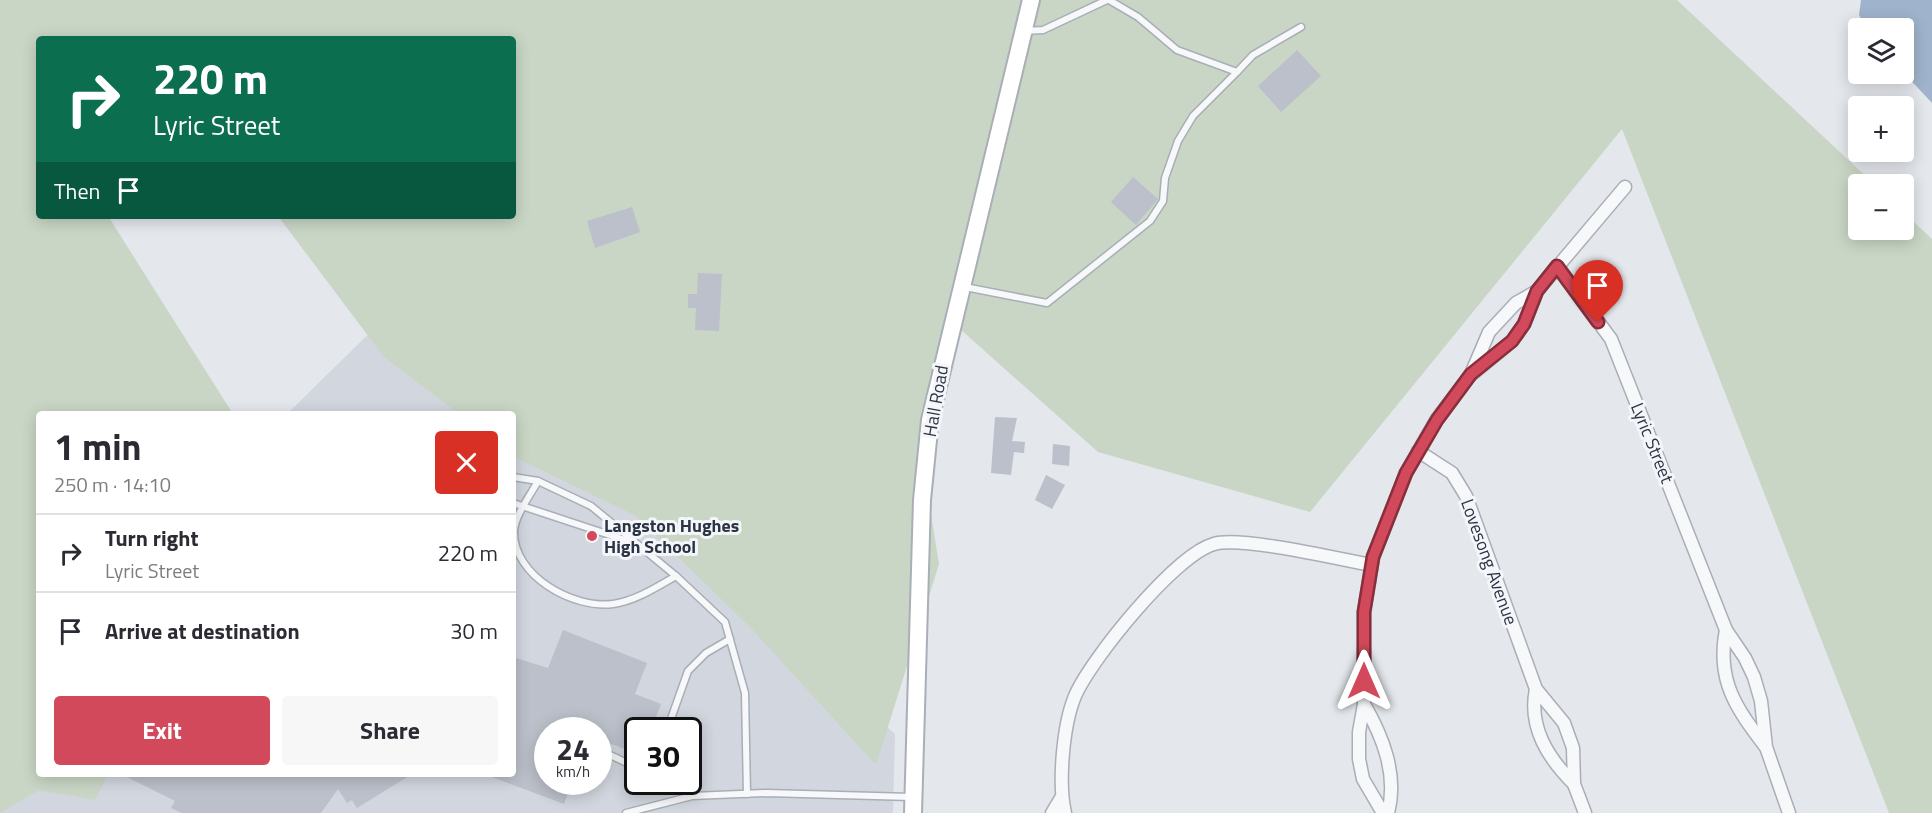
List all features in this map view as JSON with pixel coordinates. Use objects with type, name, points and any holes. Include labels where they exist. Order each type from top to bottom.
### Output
[{"type":"street","name":"Hall Road","points":[[913,805],[922,500],[930,420],[1031,0]]},
{"type":"street","points":[[1385,813],[1363,779],[1359,759],[1359,732],[1364,704],[1364,612],[1371,565],[1406,473],[1437,420],[1471,374],[1489,332],[1502,316],[1537,291],[1624,187]]},
{"type":"street","name":"Lyric Street","points":[[1557,266],[1611,339],[1726,630],[1754,676],[1761,700],[1766,747],[1789,813]]},
{"type":"street","points":[[1471,374],[1512,341],[1524,324],[1537,291]]},
{"type":"street","name":"Lovesong Avenue","points":[[1418,451],[1452,473],[1466,496],[1536,690],[1564,723],[1573,748],[1574,784],[1585,813]]},
{"type":"street","points":[[1065,813],[1061,798],[1066,730],[1075,697],[1098,657],[1170,574],[1192,555],[1215,543],[1248,543],[1371,565]]},
{"type":"street","name":"Lyric Street","points":[[1726,630],[1721,654],[1723,673],[1743,717],[1766,747]]},
{"type":"street","name":"Lovesong Avenue","points":[[1536,690],[1533,706],[1535,724],[1557,767],[1574,784]]},
{"type":"street","points":[[1364,704],[1377,727],[1393,783],[1385,813]]},
{"type":"street","points":[[1052,813],[1061,798]]},
{"type":"lane","points":[[1023,31],[1043,30],[1108,0],[1138,17],[1177,50],[1237,72]]},
{"type":"lane","points":[[961,287],[1047,303],[1150,221],[1163,201],[1165,178],[1183,133],[1193,116],[1253,55],[1300,27]]},
{"type":"lane","points":[[516,477],[538,481],[591,506],[676,576],[725,622],[745,693],[747,794]]},
{"type":"lane","points":[[516,527],[538,481]]},
{"type":"lane","points":[[516,504],[637,544]]},
{"type":"lane","points":[[516,539],[522,559],[537,578],[561,593],[586,603],[613,604],[647,593],[676,576]]},
{"type":"lane","points":[[672,717],[688,671],[706,653],[730,639]]},
{"type":"lane","points":[[626,813],[692,796],[747,794],[913,805]]},
{"type":"shaded area","name":"Langston Hughes High School","points":[[403,300],[895,734],[893,813],[0,813],[0,696],[36,768],[36,777],[516,777],[516,411],[290,411]]},
{"type":"green space","points":[[0,0],[1677,0],[1863,174],[1848,174],[1848,240],[1914,240],[1914,222],[1932,239],[1932,813],[1889,813],[1622,129],[1310,512],[1098,452],[950,320],[919,440],[939,564],[876,765],[750,627],[636,516],[516,457],[516,411],[455,411],[384,357],[280,219],[516,219],[516,36],[36,36],[36,219],[110,219],[231,411],[36,411],[36,777],[106,777],[95,800],[39,790],[0,813]]},
{"type":"water","points":[[1861,0],[1932,0],[1932,103],[1914,84],[1914,18],[1861,18]]},
{"type":"building","points":[[1297,50],[1321,76],[1281,112],[1258,86]]},
{"type":"building","points":[[1133,177],[1158,199],[1136,225],[1111,202]]},
{"type":"building","points":[[632,207],[640,232],[595,248],[587,221]]},
{"type":"building","points":[[698,273],[722,274],[719,331],[695,330],[696,308],[688,308],[688,294],[697,294]]},
{"type":"building","points":[[995,417],[1017,418],[1012,441],[1025,442],[1024,453],[1014,452],[1011,475],[991,473]]},
{"type":"building","points":[[1053,444],[1070,446],[1069,466],[1052,464]]},
{"type":"building","points":[[1046,475],[1065,485],[1052,509],[1035,500]]},
{"type":"building","points":[[563,630],[647,663],[635,694],[661,704],[656,717],[624,717],[624,749],[612,744],[612,717],[534,717],[534,793],[492,777],[516,777],[516,658],[548,668]]},
{"type":"building","points":[[127,777],[407,777],[357,808],[352,800],[347,803],[338,789],[321,813],[182,813],[171,808],[175,801]]},
{"type":"building","points":[[540,795],[567,795],[564,804]]},
{"type":"place","name":"Langston Hughes High School","points":[[592,536]]},
{"type":"route","points":[[1364,681],[1364,612],[1373,557],[1406,473],[1437,420],[1471,374],[1512,341],[1524,324],[1537,291],[1557,266],[1598,322]]}]
